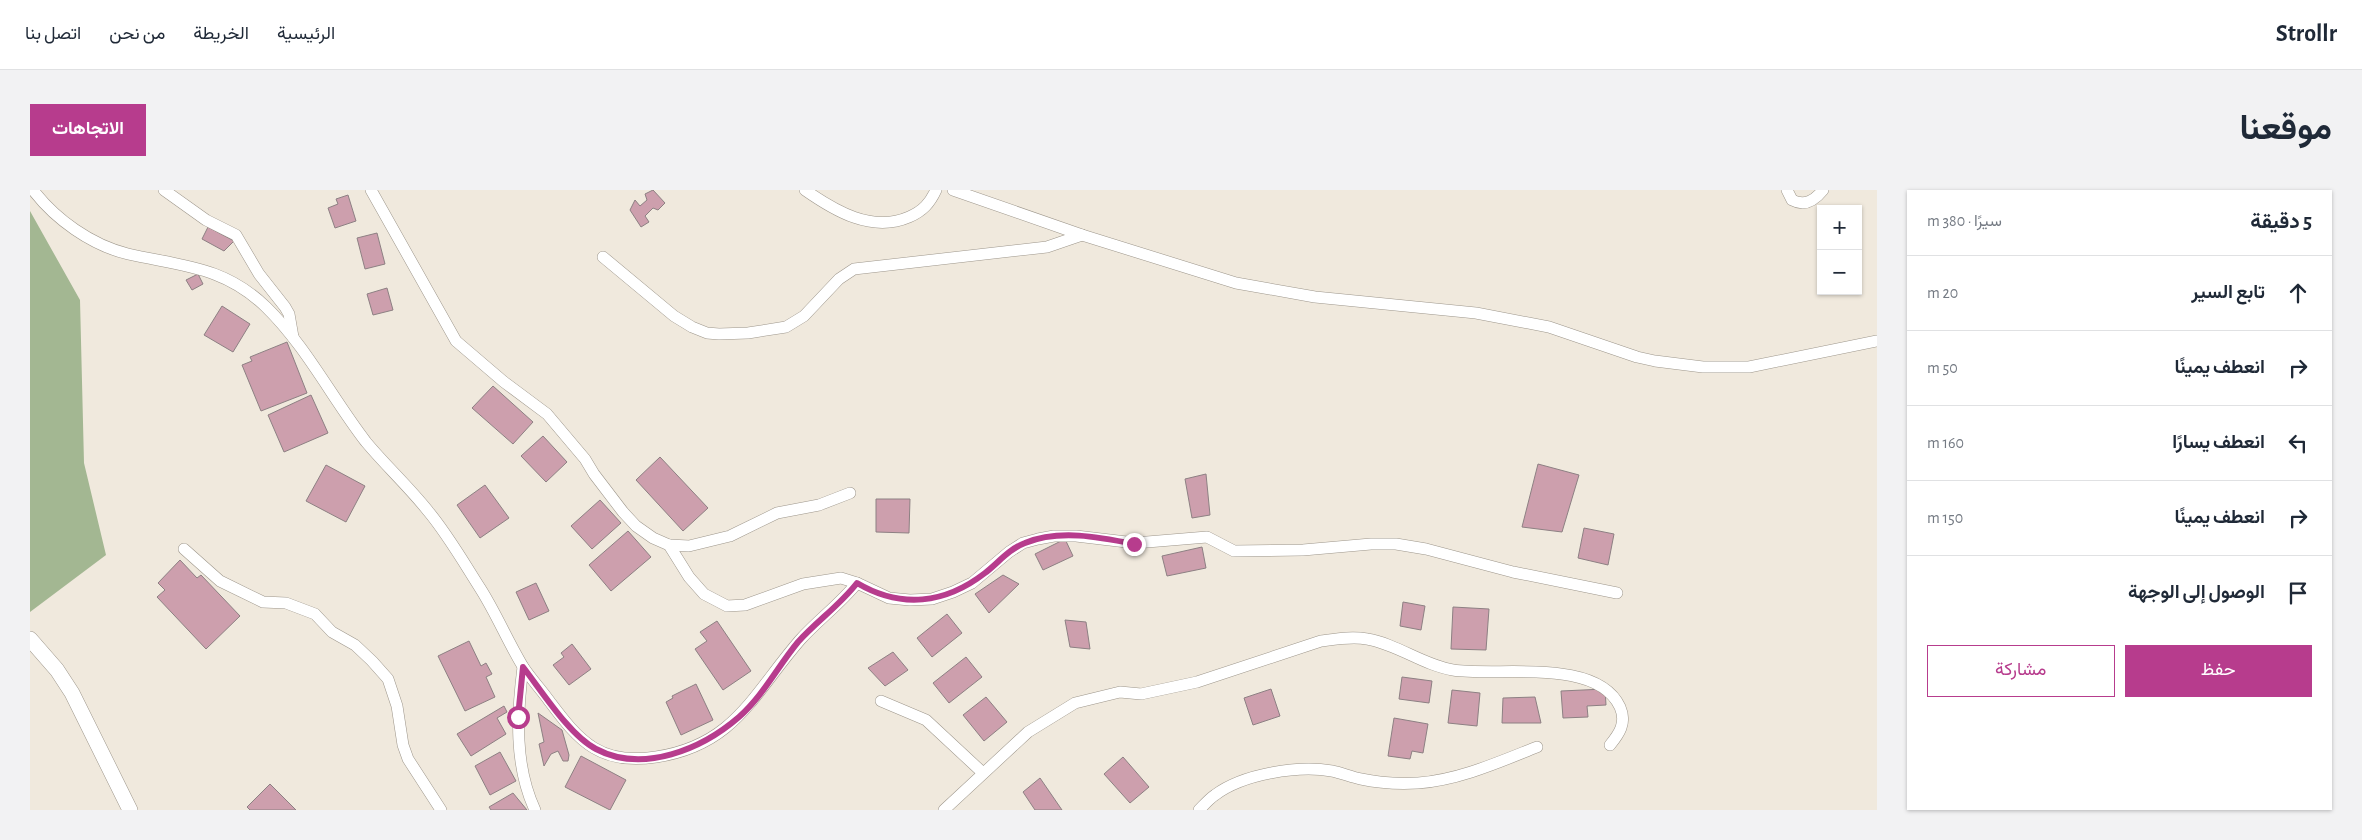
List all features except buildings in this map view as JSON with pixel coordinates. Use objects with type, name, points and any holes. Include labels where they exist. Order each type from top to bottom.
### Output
[{"type":"main road","points":[[30,639],[57,670],[72,692],[130,810]]},
{"type":"street","points":[[32,190],[58,217],[97,242],[125,253],[200,268],[236,283],[266,308],[293,339],[366,442],[436,522],[491,605],[523,667],[562,718],[594,749],[610,755],[643,759],[676,753],[695,747],[709,739],[740,716],[799,641],[817,621],[847,596],[857,583]]},
{"type":"street","points":[[164,190],[206,220],[236,235],[259,274],[289,314],[293,339]]},
{"type":"street","points":[[371,190],[456,341],[504,382],[547,414],[585,460],[623,512],[636,526],[653,538],[669,545],[690,546],[730,536],[777,513],[819,505],[850,493]]},
{"type":"street","points":[[805,190],[842,213],[860,220],[888,222],[900,220],[922,209],[931,202],[936,190]]},
{"type":"street","points":[[954,190],[1082,235],[1236,283],[1315,297],[1476,313],[1549,327],[1637,357],[1703,367],[1749,367],[1877,341]]},
{"type":"street","points":[[1787,190],[1792,200],[1803,204],[1813,200],[1823,190]]},
{"type":"street","points":[[603,257],[674,316],[692,328],[707,333],[730,334],[786,327],[804,316],[835,284],[854,270],[1047,247],[1082,235]]},
{"type":"street","points":[[669,545],[689,577],[704,594],[727,606],[745,605],[803,584],[841,578],[857,583],[889,598],[910,600],[932,598],[953,592],[972,583],[1009,552],[1023,544],[1054,536],[1076,536],[1134,544],[1207,537],[1234,551],[1303,550],[1371,544],[1396,544],[1426,549],[1513,572],[1618,593]]},
{"type":"street","points":[[184,549],[220,581],[263,602],[286,603],[315,614],[332,632],[355,645],[372,661],[388,679],[397,706],[403,745],[408,759],[441,810]]},
{"type":"street","points":[[944,810],[1028,732],[1075,703],[1120,692],[1141,694],[1173,688],[1244,668],[1321,641],[1366,639],[1451,670],[1479,673],[1529,671],[1552,673],[1603,686],[1615,697],[1622,712],[1623,725],[1619,734],[1610,745]]},
{"type":"street","points":[[523,667],[518,717],[519,748],[523,773],[535,810]]},
{"type":"street","points":[[881,701],[926,720],[983,773]]},
{"type":"street","points":[[1199,810],[1216,794],[1236,783],[1264,774],[1299,768],[1332,771],[1381,782],[1418,783],[1466,773],[1537,747]]},
{"type":"green space","points":[[30,211],[80,300],[84,463],[106,555],[30,612]]},
{"type":"route","points":[[518,717],[523,667],[562,718],[594,749],[610,755],[643,759],[676,753],[695,747],[709,739],[740,716],[760,694],[785,657],[799,641],[817,621],[847,596],[857,583],[889,598],[910,600],[932,598],[953,592],[972,583],[1009,552],[1023,544],[1038,539],[1054,536],[1076,536],[1106,538],[1134,544]]}]
